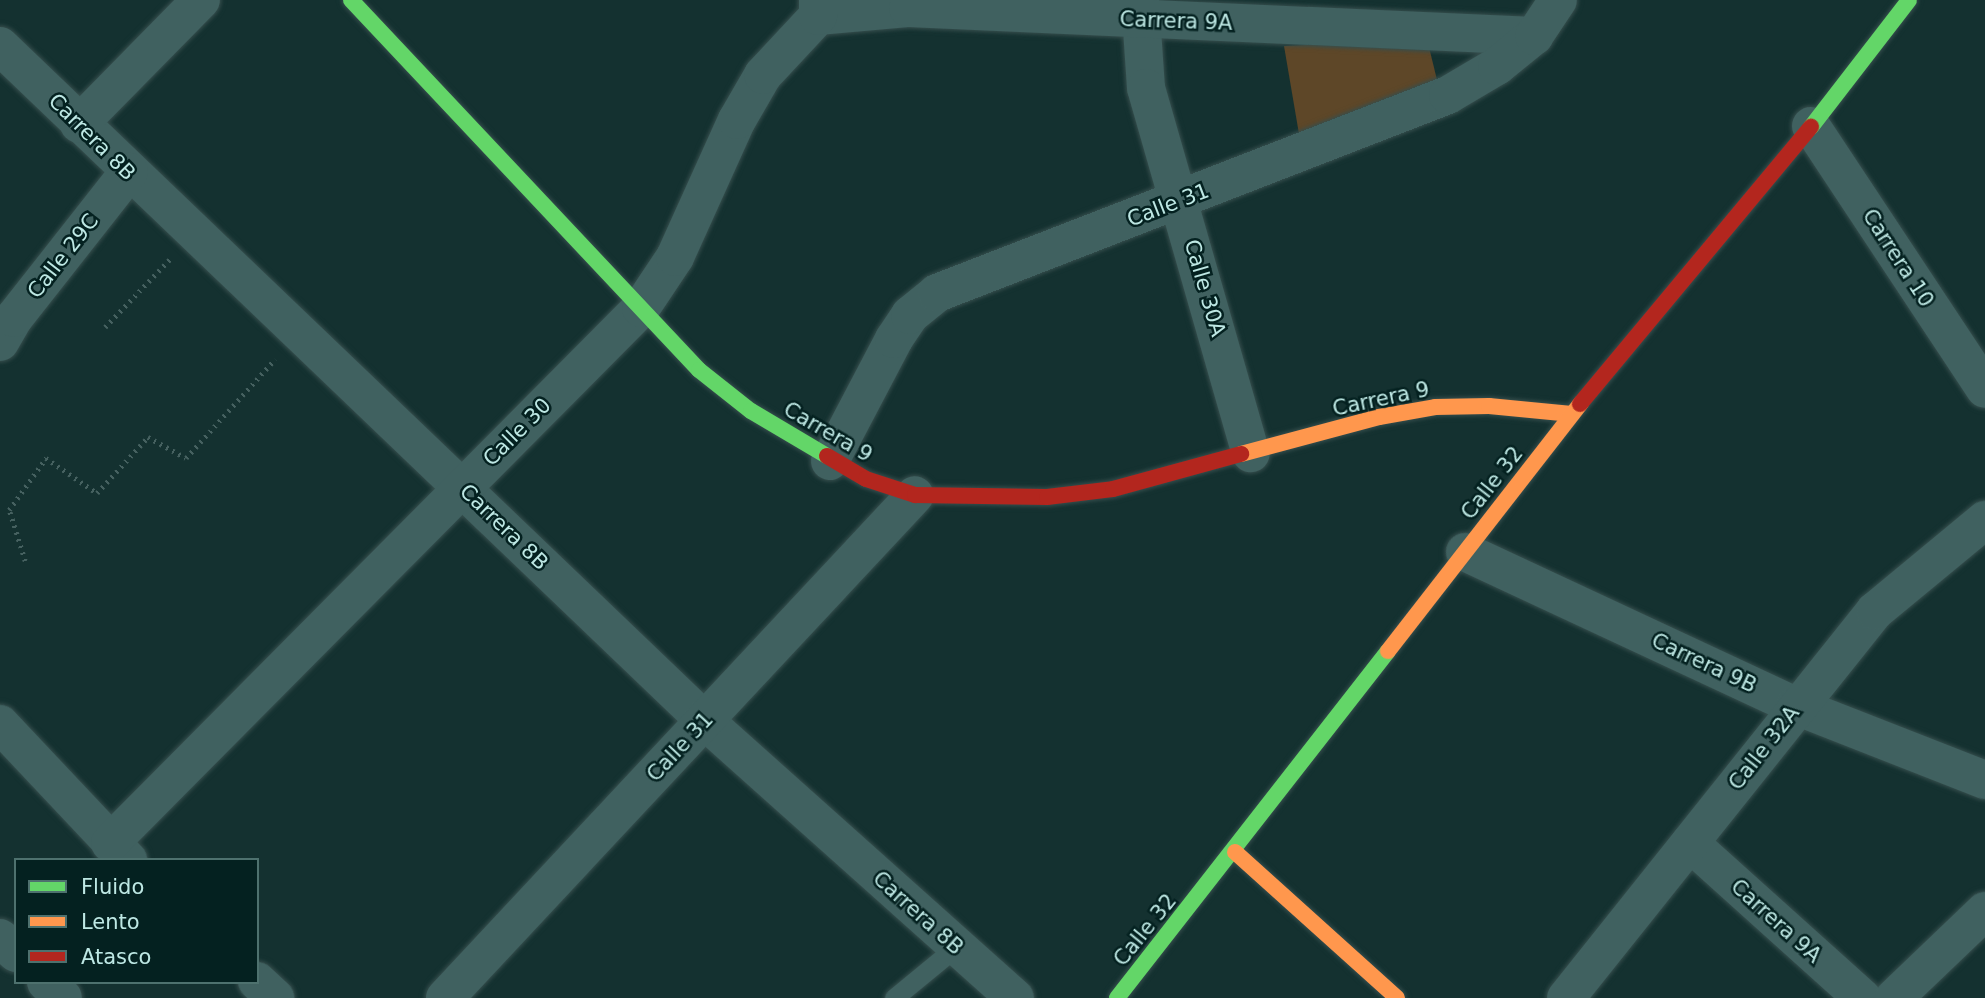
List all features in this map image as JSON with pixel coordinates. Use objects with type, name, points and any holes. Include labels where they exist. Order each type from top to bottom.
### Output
[{"type":"street","points":[[79,124],[201,0]]},
{"type":"street","name":"Carrera 9","points":[[351,0],[391,38],[699,370],[830,461],[915,495],[1006,498],[1113,489],[1379,417],[1435,407],[1489,406],[1573,414]]},
{"type":"street","name":"Calle 31","points":[[830,461],[894,339],[910,315],[937,293],[1448,95],[1497,66],[1534,36],[1558,0]]},
{"type":"street","name":"Calle 32","points":[[1123,991],[1235,852],[1573,414],[1811,126],[1909,0]]},
{"type":"street","name":"Carrera 9A","points":[[818,8],[1140,10],[1534,36]]},
{"type":"street","name":"Calle 30","points":[[119,852],[462,486],[641,308],[675,257],[737,120],[763,75],[818,8]]},
{"type":"street","name":"Calle 30A","points":[[1140,10],[1146,88],[1251,453]]},
{"type":"street","name":"Carrera 8B","points":[[0,46],[133,178],[297,335],[462,486],[704,720],[1015,998]]},
{"type":"street","name":"Carrera 10","points":[[1811,126],[1985,389]]},
{"type":"street","name":"Calle 29C","points":[[5,321],[133,178]]},
{"type":"street","name":"Calle 31","points":[[445,998],[915,495]]},
{"type":"street","name":"Calle 32A","points":[[1566,998],[1796,706],[1875,611],[1985,520]]},
{"type":"street","name":"Carrera 9B","points":[[1465,552],[1796,706],[1985,780]]},
{"type":"street","points":[[0,724],[119,852]]},
{"type":"street","name":"Carrera 9A","points":[[1690,843],[1861,998]]},
{"type":"street","points":[[1235,852],[1397,998]]},
{"type":"street","points":[[1894,998],[1985,911]]},
{"type":"street","points":[[0,938],[14,951]]},
{"type":"street","points":[[259,983],[275,998]]},
{"type":"street","points":[[48,984],[62,998]]},
{"type":"lane","points":[[894,998],[956,947]]},
{"type":"lane","points":[[1123,991],[1145,998]]},
{"type":"path","points":[[105,327],[187,229]]},
{"type":"path","points":[[25,561],[9,510],[46,458],[97,493],[148,437],[186,458],[297,335]]},
{"type":"shaded area","points":[[1427,39],[1439,88],[1299,134],[1284,46]]},
{"type":"traffic: fast","points":[[351,0],[699,370],[751,411],[827,456]]},
{"type":"traffic: fast","points":[[1811,127],[1909,0]]},
{"type":"traffic: fast","points":[[1117,998],[1388,651]]},
{"type":"traffic: slow","points":[[1388,651],[1580,404]]},
{"type":"traffic: slow","points":[[1241,454],[1379,417],[1435,407],[1489,406],[1572,414]]},
{"type":"traffic: slow","points":[[1235,852],[1397,998]]},
{"type":"traffic: jam","points":[[1580,404],[1811,127]]},
{"type":"traffic: jam","points":[[827,456],[866,479],[915,495],[1047,497],[1113,489],[1241,454]]}]
